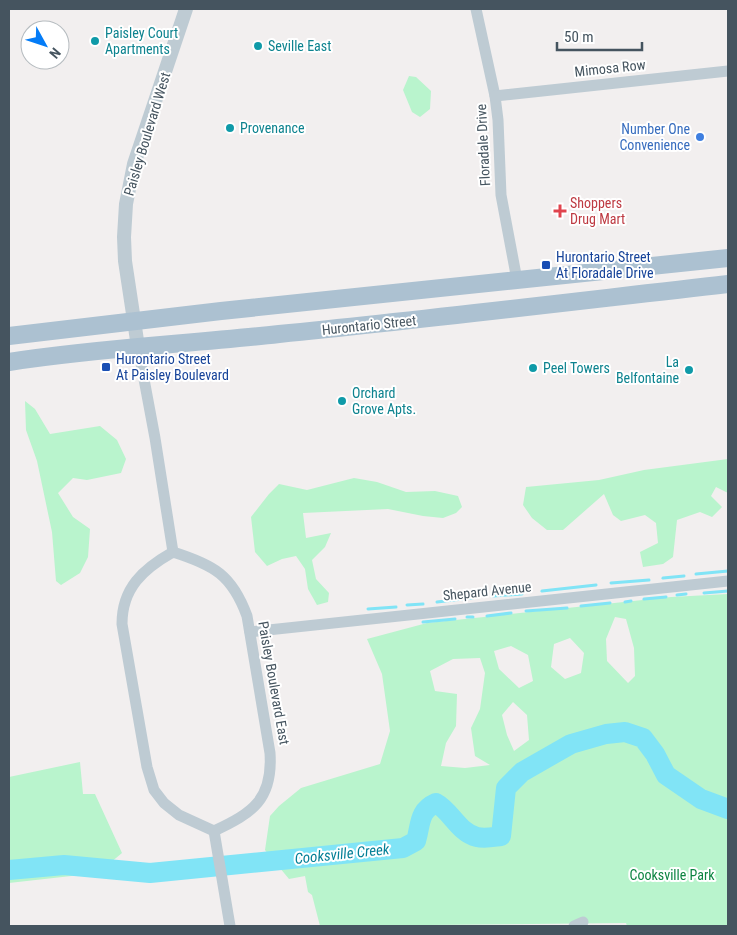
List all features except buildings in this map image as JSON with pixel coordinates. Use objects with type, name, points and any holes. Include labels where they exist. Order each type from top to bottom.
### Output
[{"type":"main road","points":[[9,336],[728,258]]},
{"type":"main road","name":"Hurontario Street","points":[[9,362],[138,347],[323,330],[728,284]]},
{"type":"street","name":"Paisley Boulevard West","points":[[138,347],[126,262],[124,237],[126,204],[134,164],[186,9]]},
{"type":"street","name":"Floradale Drive","points":[[476,9],[495,96],[498,120],[501,196],[517,280]]},
{"type":"street","name":"Mimosa Row","points":[[495,96],[728,71]]},
{"type":"street","points":[[138,347],[173,552],[154,563],[133,585],[122,611],[122,624],[147,767],[154,790],[164,803],[179,815],[215,837],[230,926]]},
{"type":"street","name":"Paisley Boulevard East","points":[[173,552],[212,568],[228,580],[241,600],[247,616],[270,753],[271,769],[268,785],[258,804],[215,837]]},
{"type":"street","name":"Shepard Avenue","points":[[250,632],[728,581]]},
{"type":"green space","points":[[409,76],[416,77],[431,91],[430,109],[420,117],[412,112],[403,90]]},
{"type":"green space","points":[[25,401],[35,409],[50,434],[100,426],[117,440],[126,459],[121,473],[87,480],[73,478],[58,493],[73,517],[90,529],[88,557],[80,573],[61,585],[56,581],[52,532],[37,461],[26,430]]},
{"type":"green space","points":[[728,459],[728,493],[716,487],[711,496],[722,507],[712,517],[700,512],[677,520],[673,557],[663,564],[643,567],[640,552],[658,543],[656,523],[645,515],[621,521],[613,515],[604,494],[563,530],[547,530],[532,518],[523,505],[526,487],[599,480],[644,470]]},
{"type":"green space","points":[[354,478],[377,482],[406,492],[435,491],[458,496],[462,507],[456,513],[443,518],[388,509],[303,513],[306,538],[331,533],[325,547],[312,560],[316,579],[329,593],[328,602],[317,605],[308,589],[305,569],[296,556],[282,559],[267,566],[255,552],[251,517],[279,484],[307,490]]},
{"type":"green space","name":"Cooksville Park","points":[[728,594],[728,926],[627,926],[626,923],[320,926],[312,895],[308,892],[305,876],[289,879],[265,850],[270,816],[301,788],[380,764],[390,731],[382,674],[367,639],[427,623],[671,597]],"holes":[[[615,617],[626,619],[634,648],[635,676],[628,683],[607,661],[606,639]],[[570,638],[584,653],[581,673],[565,679],[551,667],[554,644]],[[511,646],[528,655],[533,681],[519,688],[499,669],[494,651]],[[480,658],[485,673],[480,709],[471,728],[475,756],[490,765],[465,768],[441,766],[446,743],[456,726],[457,694],[435,691],[430,671],[453,659]],[[513,702],[527,715],[529,740],[514,751],[507,735],[502,715]]]},
{"type":"green space","points":[[80,762],[83,794],[95,794],[122,853],[98,873],[9,883],[9,777]]},
{"type":"waterway","points":[[696,574],[728,571]]},
{"type":"waterway","points":[[663,578],[684,576]]},
{"type":"waterway","points":[[611,583],[649,580]]},
{"type":"waterway","points":[[542,591],[596,585]]},
{"type":"waterway","points":[[704,593],[728,591]]},
{"type":"waterway","points":[[493,596],[522,594]]},
{"type":"waterway","points":[[677,595],[686,594]]},
{"type":"waterway","points":[[437,602],[479,597]]},
{"type":"waterway","points":[[644,599],[666,597]]},
{"type":"waterway","points":[[625,602],[631,601]]},
{"type":"waterway","points":[[581,606],[610,603]]},
{"type":"waterway","points":[[407,605],[423,604]]},
{"type":"waterway","points":[[368,609],[396,607]]},
{"type":"waterway","points":[[526,611],[567,608]]},
{"type":"waterway","points":[[487,616],[511,613]]},
{"type":"waterway","points":[[467,617],[473,617]]},
{"type":"waterway","points":[[423,622],[455,619]]},
{"type":"waterway","name":"Cooksville Creek","points":[[9,870],[64,865],[150,873],[403,848],[416,841],[423,814],[430,806],[436,803],[460,827],[471,835],[483,838],[501,836],[506,788],[522,772],[571,744],[606,734],[625,732],[643,738],[655,754],[666,775],[701,799],[728,809]]},
{"type":"place","name":"Paisley Court Apartments","points":[[95,41]]},
{"type":"place","name":"Seville East","points":[[258,46]]},
{"type":"place","name":"Provenance","points":[[230,128]]},
{"type":"place","name":"Number One Convenience","points":[[700,137]]},
{"type":"place","name":"Shoppers Drug Mart","points":[[560,211]]},
{"type":"place","name":"Hurontario Street At Floradale Drive","points":[[546,265]]},
{"type":"place","name":"Hurontario Street At Paisley Boulevard","points":[[106,367]]},
{"type":"place","name":"Peel Towers","points":[[533,368]]},
{"type":"place","name":"La Belfontaine","points":[[689,370]]},
{"type":"place","name":"Orchard Grove Apts.","points":[[342,401]]}]
